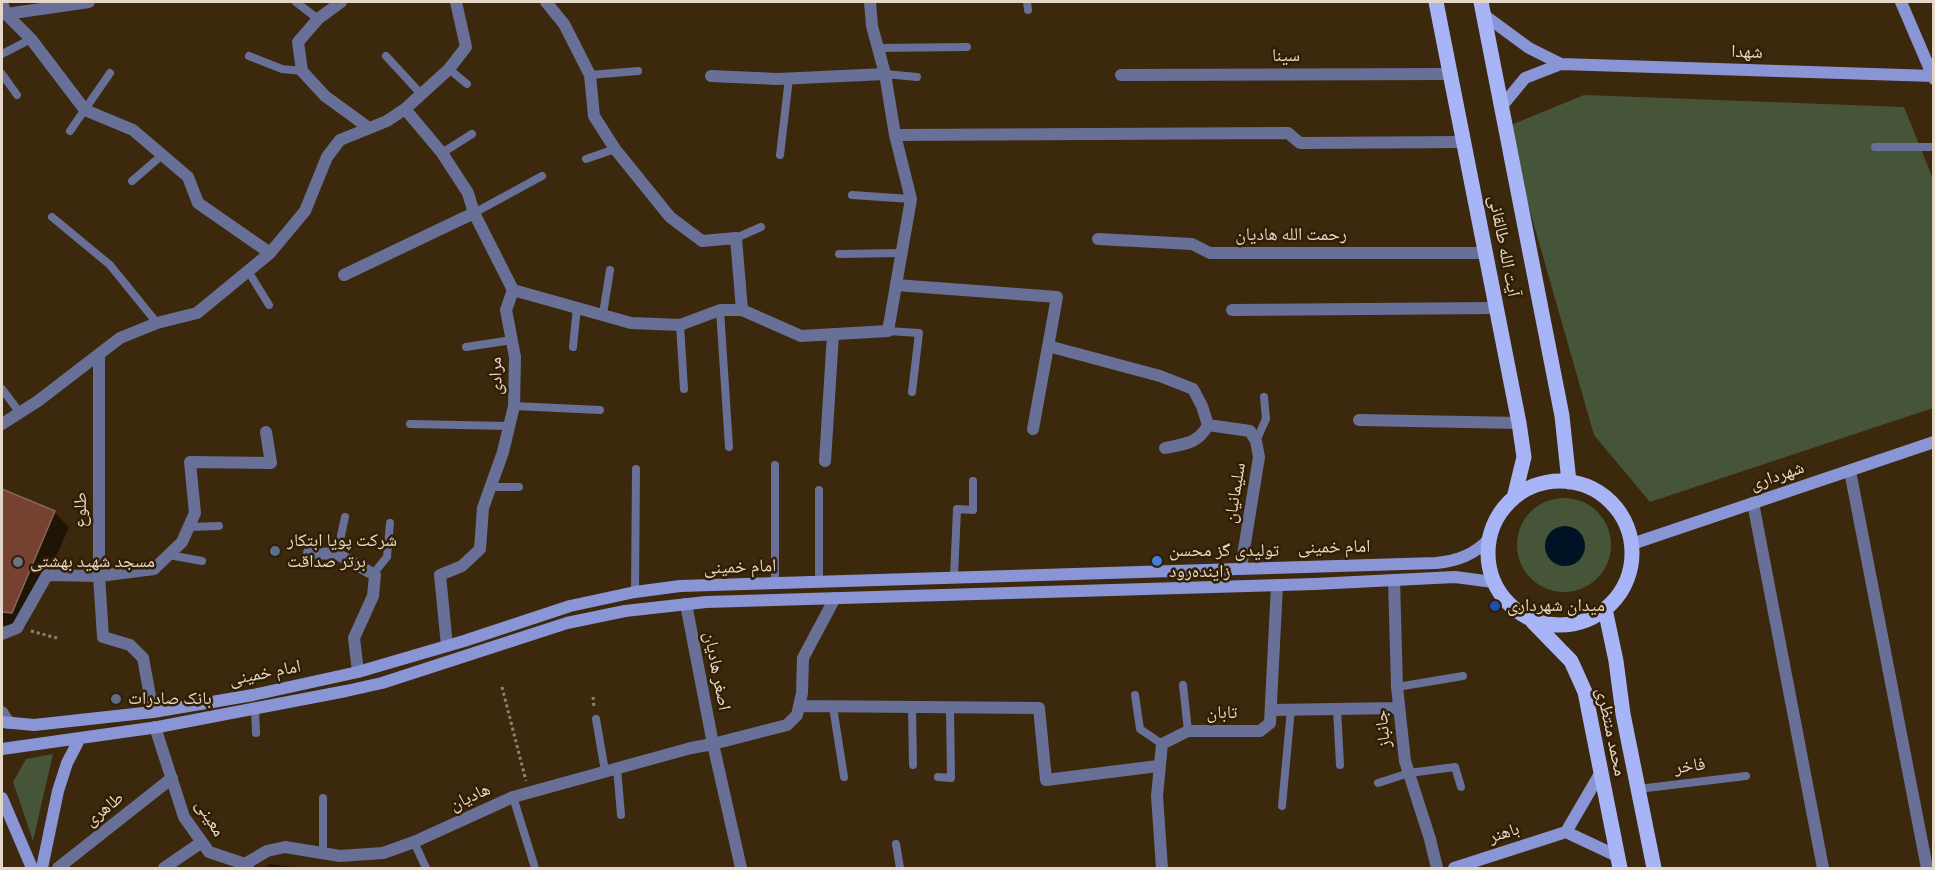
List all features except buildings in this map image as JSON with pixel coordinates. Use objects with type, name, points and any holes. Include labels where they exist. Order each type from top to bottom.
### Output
[{"type":"main road","name":"آیت الله طالقانی","points":[[1436,2],[1519,423],[1524,457],[1514,498]]},
{"type":"main road","points":[[1900,2],[1933,77]]},
{"type":"main road","name":"آیت الله طالقانی","points":[[1482,8],[1562,417],[1569,482]]},
{"type":"main road","points":[[1482,8],[1529,48],[1561,64]]},
{"type":"main road","points":[[1502,106],[1525,78],[1561,64]]},
{"type":"main road","name":"شهدا","points":[[1561,64],[1933,77]]},
{"type":"main road","name":"شهرداری","points":[[1632,544],[1934,442]]},
{"type":"main road","points":[[1549,482],[1569,482],[1587,487],[1604,496],[1617,510],[1627,526],[1632,544],[1630,569],[1621,591],[1605,609],[1588,620],[1569,625],[1550,625],[1531,620],[1515,611],[1504,600],[1493,582],[1488,564],[1489,539],[1501,511],[1514,498],[1530,487],[1549,482]]},
{"type":"main road","name":"امام خمینی","points":[[5,723],[34,725],[153,712],[253,695],[358,672],[570,606],[634,592],[680,586],[1436,563],[1453,561],[1468,555],[1489,539]]},
{"type":"main road","name":"امام خمینی","points":[[2,749],[155,727],[382,683],[567,624],[625,611],[687,604],[1455,577],[1493,582]]},
{"type":"main road","points":[[836,598],[837,581]]},
{"type":"main road","name":"محمد منتظری","points":[[1605,609],[1616,661],[1623,714],[1654,868]]},
{"type":"main road","name":"محمد منتظری","points":[[1531,620],[1571,662],[1585,692],[1619,862]]},
{"type":"main road","points":[[153,712],[155,727]]},
{"type":"main road","points":[[42,868],[58,791],[67,763],[80,738]]},
{"type":"main road","points":[[1601,772],[1566,832],[1619,862]]},
{"type":"main road","points":[[3,803],[32,868]]},
{"type":"main road","name":"باهنر","points":[[1454,868],[1566,832]]},
{"type":"street","points":[[4,9],[89,2]]},
{"type":"street","points":[[341,2],[318,19],[298,42],[302,71],[325,96],[369,128]]},
{"type":"street","points":[[2,424],[38,401],[120,338],[157,323],[197,313],[270,253],[305,211],[327,157],[340,140],[387,121],[405,109],[449,69],[466,47],[456,2]]},
{"type":"street","points":[[546,2],[564,24],[590,75],[594,116],[615,149],[670,218],[702,241],[736,238],[742,310]]},
{"type":"street","points":[[405,109],[442,153],[468,193],[474,213],[513,290],[631,323],[680,325],[720,310],[742,310],[801,336],[888,331],[911,199],[895,135],[885,74],[872,26],[870,2]]},
{"type":"street","points":[[4,9],[31,39],[85,110],[133,130],[188,177],[198,203],[270,253]]},
{"type":"street","points":[[711,76],[789,78],[885,74]]},
{"type":"street","name":"سینا","points":[[1121,75],[1451,74]]},
{"type":"street","points":[[895,135],[1288,133],[1300,143],[1464,142]]},
{"type":"street","points":[[344,275],[474,213]]},
{"type":"street","name":"رحمت الله هادیان","points":[[1098,239],[1192,244],[1210,253],[1486,253]]},
{"type":"street","points":[[896,285],[1057,297],[1034,429]]},
{"type":"street","name":"مرادی","points":[[447,646],[440,575],[462,566],[480,549],[483,508],[503,452],[514,406],[515,357],[506,310],[513,290]]},
{"type":"street","points":[[1232,310],[1497,308]]},
{"type":"street","points":[[825,460],[833,334]]},
{"type":"street","points":[[1048,346],[1160,376],[1193,389],[1208,425],[1203,436],[1191,442],[1165,448]]},
{"type":"street","name":"طلوع","points":[[99,354],[99,576],[103,637],[130,645],[143,658],[153,712]]},
{"type":"street","points":[[1359,420],[1519,423]]},
{"type":"street","name":"سلیمانیان","points":[[1208,425],[1250,431],[1256,441],[1259,457],[1241,568]]},
{"type":"street","points":[[2,634],[17,628],[47,575],[99,576],[154,569],[182,542],[195,513],[190,462],[271,463],[266,432]]},
{"type":"street","points":[[1850,471],[1927,868]]},
{"type":"street","points":[[1753,503],[1823,868]]},
{"type":"street","points":[[309,553],[337,554],[375,575],[373,596],[354,638],[358,672]]},
{"type":"street","name":"جانباز","points":[[1394,580],[1397,687],[1405,761],[1437,868]]},
{"type":"street","points":[[1277,585],[1271,710],[1399,708]]},
{"type":"street","points":[[836,598],[803,658],[802,693],[799,706],[1039,708],[1046,780],[1158,766]]},
{"type":"street","name":"اصغر هادیان","points":[[687,604],[713,744]]},
{"type":"street","name":"هادیان","points":[[246,866],[267,850],[285,847],[340,856],[383,853],[414,842],[513,797],[691,748],[787,725],[797,714],[799,706]]},
{"type":"street","name":"تابان","points":[[1161,744],[1188,731],[1260,731],[1270,723],[1271,710]]},
{"type":"street","points":[[2,712],[5,723]]},
{"type":"street","name":"معینی","points":[[155,727],[184,817],[210,852],[246,866]]},
{"type":"street","points":[[713,744],[741,868]]},
{"type":"street","points":[[1161,744],[1156,796],[1162,868]]},
{"type":"street","name":"طاهری","points":[[58,868],[172,778]]},
{"type":"street","points":[[164,868],[202,842]]},
{"type":"lane","points":[[296,2],[318,19]]},
{"type":"lane","points":[[2,54],[31,39]]},
{"type":"lane","points":[[878,48],[967,47]]},
{"type":"lane","points":[[249,56],[282,69],[302,71]]},
{"type":"lane","points":[[386,56],[421,94]]},
{"type":"lane","points":[[449,69],[467,84]]},
{"type":"lane","points":[[590,75],[638,71]]},
{"type":"lane","points":[[70,131],[110,73]]},
{"type":"lane","points":[[2,74],[17,95]]},
{"type":"lane","points":[[885,74],[918,78]]},
{"type":"lane","points":[[780,155],[789,78]]},
{"type":"lane","points":[[442,153],[472,134]]},
{"type":"lane","points":[[1875,147],[1934,147]]},
{"type":"lane","points":[[586,159],[615,149]]},
{"type":"lane","points":[[132,181],[161,156]]},
{"type":"lane","points":[[474,213],[542,176]]},
{"type":"lane","points":[[852,195],[911,199]]},
{"type":"lane","points":[[52,217],[110,265],[157,323]]},
{"type":"lane","points":[[736,238],[761,227]]},
{"type":"lane","points":[[839,254],[901,253]]},
{"type":"lane","points":[[603,315],[610,270]]},
{"type":"lane","points":[[248,271],[269,305]]},
{"type":"lane","points":[[573,347],[578,307]]},
{"type":"lane","points":[[720,310],[729,447]]},
{"type":"lane","points":[[680,325],[684,389]]},
{"type":"lane","points":[[888,331],[919,333],[912,392]]},
{"type":"lane","points":[[466,347],[512,340]]},
{"type":"lane","points":[[2,389],[20,413]]},
{"type":"lane","points":[[1256,441],[1266,419],[1264,397]]},
{"type":"lane","points":[[514,406],[600,410]]},
{"type":"lane","points":[[410,424],[509,426]]},
{"type":"lane","points":[[775,465],[775,583]]},
{"type":"lane","points":[[634,592],[636,469]]},
{"type":"lane","points":[[954,577],[957,509],[974,510],[973,481]]},
{"type":"lane","points":[[491,487],[519,487]]},
{"type":"lane","points":[[819,490],[819,582]]},
{"type":"lane","points":[[337,554],[345,517]]},
{"type":"lane","points":[[373,574],[387,557],[390,523]]},
{"type":"lane","points":[[189,527],[219,526]]},
{"type":"lane","points":[[169,555],[202,561]]},
{"type":"lane","points":[[1397,687],[1463,676]]},
{"type":"lane","points":[[1183,685],[1188,731]]},
{"type":"lane","points":[[1134,695],[1140,729],[1161,744]]},
{"type":"lane","points":[[833,707],[844,777]]},
{"type":"lane","points":[[912,707],[913,765]]},
{"type":"lane","points":[[938,777],[951,777],[950,708]]},
{"type":"lane","points":[[255,709],[256,732]]},
{"type":"lane","points":[[1282,806],[1291,709]]},
{"type":"lane","points":[[1337,709],[1340,765]]},
{"type":"lane","points":[[596,719],[621,815]]},
{"type":"lane","points":[[1378,783],[1408,774],[1455,767],[1461,787]]},
{"type":"lane","name":"فاخر","points":[[1638,789],[1746,776]]},
{"type":"lane","points":[[513,797],[535,868]]},
{"type":"lane","points":[[322,853],[323,798]]},
{"type":"lane","points":[[414,842],[426,868]]},
{"type":"lane","points":[[896,844],[900,868]]},
{"type":"path","points":[[17,628],[57,638]]},
{"type":"path","points":[[502,687],[529,792]]},
{"type":"green space","points":[[1584,95],[1904,107],[1933,179],[1933,408],[1650,502],[1594,435],[1506,127]]},
{"type":"green space","points":[[1564,498],[1582,502],[1597,512],[1607,527],[1611,545],[1607,563],[1597,578],[1582,588],[1564,592],[1546,588],[1531,578],[1521,563],[1517,545],[1521,527],[1531,512],[1546,502]]},
{"type":"green space","points":[[53,754],[33,841],[13,782],[26,759]]},
{"type":"water","points":[[1565,526],[1573,527],[1579,532],[1584,538],[1584,554],[1579,560],[1573,565],[1565,566],[1557,565],[1551,560],[1546,554],[1545,546],[1546,538],[1551,532],[1557,527]]},
{"type":"place","name":"شرکت پویا ابتکار برتر صداقت","points":[[275,551]]},
{"type":"place","name":"تولیدی گز محسن زاینده‌رود","points":[[1157,561]]},
{"type":"place","name":"مسجد شهید بهشتی","points":[[18,562]]},
{"type":"place","name":"میدان شهرداری","points":[[1495,606]]},
{"type":"place","name":"بانک صادرات","points":[[116,699]]}]
